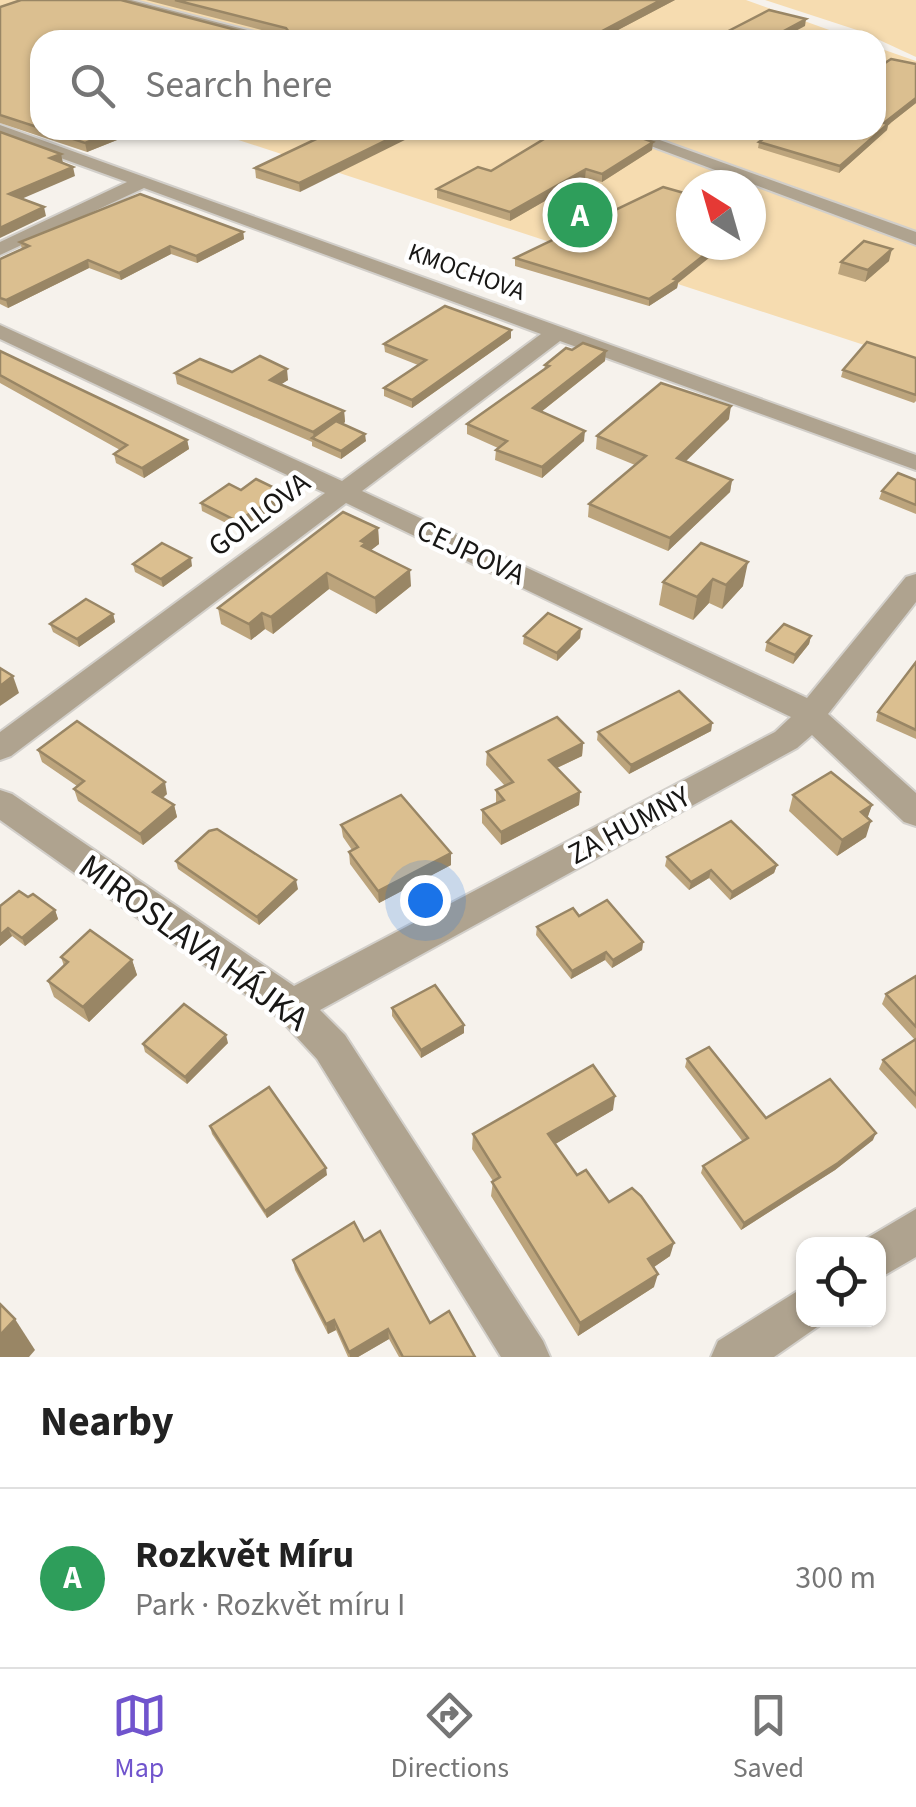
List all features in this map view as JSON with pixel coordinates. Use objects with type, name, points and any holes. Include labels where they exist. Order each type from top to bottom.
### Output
[{"type":"street","points":[[114,0],[238,30]]},
{"type":"street","name":"KMOCHOVA","points":[[0,130],[916,463]]},
{"type":"street","points":[[644,140],[916,239]]},
{"type":"street","points":[[0,249],[143,182]]},
{"type":"street","name":"CEJPOVA","points":[[0,331],[786,699],[810,714],[916,813]]},
{"type":"street","name":"GOLLOVA","points":[[0,748],[556,332]]},
{"type":"street","name":"ZA HUMNY","points":[[292,1006],[786,740],[916,582]]},
{"type":"street","name":"MIROSLAVA HÁJKA","points":[[0,803],[292,1006],[331,1047],[378,1116],[527,1357]]},
{"type":"street","points":[[886,1251],[916,1230]]},
{"type":"street","points":[[734,1357],[796,1314]]},
{"type":"shaded area","points":[[0,0],[746,0],[829,30],[30,30],[30,46],[0,62]]},
{"type":"shaded area","points":[[765,0],[916,0],[916,57],[886,43],[886,30],[857,30]]},
{"type":"shaded area","points":[[886,50],[916,61],[916,362],[239,140],[886,140]]},
{"type":"building","points":[[21,0],[121,0],[236,30],[30,30],[30,125],[0,115],[0,7]]},
{"type":"building","points":[[175,0],[661,0],[604,30],[288,30]]},
{"type":"building","points":[[769,10],[806,19],[786,30],[730,30]]},
{"type":"building","points":[[891,59],[916,64],[916,98],[886,121],[886,62]]},
{"type":"building","points":[[0,132],[61,154],[50,158],[73,167],[9,194],[44,207],[0,228]]},
{"type":"building","points":[[314,140],[387,140],[299,183],[255,168]]},
{"type":"building","points":[[542,140],[653,142],[602,174],[586,169],[510,212],[437,189],[478,167],[491,171]]},
{"type":"building","points":[[762,140],[870,140],[840,166],[759,142]]},
{"type":"building","points":[[663,187],[676,191],[676,260],[698,260],[674,279],[678,280],[649,299],[515,258]]},
{"type":"building","points":[[140,194],[243,232],[196,256],[170,246],[119,273],[88,260],[6,300],[0,298],[0,259],[29,246],[20,242]]},
{"type":"building","points":[[864,241],[892,249],[868,270],[841,262]]},
{"type":"building","points":[[445,306],[511,330],[412,400],[384,388],[426,360],[384,344]]},
{"type":"building","points":[[867,342],[916,358],[916,395],[843,370]]},
{"type":"building","points":[[583,343],[606,351],[533,408],[585,431],[542,467],[496,450],[507,441],[467,424],[549,366],[545,365],[566,348],[572,350]]},
{"type":"building","points":[[0,351],[187,440],[142,468],[114,454],[127,445],[0,375]]},
{"type":"building","points":[[260,356],[287,369],[270,380],[344,411],[313,432],[175,373],[200,359],[232,372]]},
{"type":"building","points":[[661,383],[731,406],[677,458],[732,480],[670,538],[589,504],[646,456],[597,436]]},
{"type":"building","points":[[336,421],[365,434],[341,451],[312,438]]},
{"type":"building","points":[[898,473],[916,480],[916,505],[882,491]]},
{"type":"building","points":[[256,479],[285,493],[237,521],[201,503],[229,484],[241,490]]},
{"type":"building","points":[[343,512],[378,528],[361,541],[366,543],[362,546],[410,570],[375,598],[327,573],[271,617],[262,613],[249,624],[218,608]]},
{"type":"building","points":[[162,543],[191,558],[161,579],[133,564]]},
{"type":"building","points":[[701,543],[748,562],[726,585],[713,579],[697,597],[663,582]]},
{"type":"building","points":[[86,599],[113,614],[77,639],[50,624]]},
{"type":"building","points":[[548,613],[581,629],[557,653],[524,636]]},
{"type":"building","points":[[784,624],[811,636],[795,655],[767,642]]},
{"type":"building","points":[[916,662],[916,730],[878,712]]},
{"type":"building","points":[[0,668],[13,676],[0,686]]},
{"type":"building","points":[[679,691],[712,723],[631,765],[598,732]]},
{"type":"building","points":[[557,717],[583,743],[549,760],[580,792],[501,832],[482,810],[504,800],[496,790],[513,782],[487,752]]},
{"type":"building","points":[[77,721],[165,782],[153,792],[174,805],[140,834],[74,789],[84,781],[38,750]]},
{"type":"building","points":[[831,772],[872,805],[861,812],[871,821],[842,840],[793,795]]},
{"type":"building","points":[[401,795],[451,853],[378,891],[349,852],[358,847],[341,825]]},
{"type":"building","points":[[731,821],[777,865],[732,892],[711,870],[691,882],[667,857]]},
{"type":"building","points":[[217,829],[296,880],[257,917],[176,861],[209,831]]},
{"type":"building","points":[[19,891],[28,897],[33,894],[55,910],[22,938],[8,928],[0,935],[0,906]]},
{"type":"building","points":[[607,900],[643,942],[613,960],[606,952],[572,971],[537,927],[573,908],[579,916]]},
{"type":"building","points":[[90,930],[132,960],[83,1007],[48,981],[68,962],[61,957]]},
{"type":"building","points":[[916,976],[916,1027],[886,994]]},
{"type":"building","points":[[435,985],[464,1025],[421,1050],[392,1008]]},
{"type":"building","points":[[184,1004],[226,1035],[185,1077],[143,1044]]},
{"type":"building","points":[[916,1039],[916,1095],[883,1060]]},
{"type":"building","points":[[709,1047],[766,1118],[830,1079],[876,1133],[838,1163],[744,1223],[703,1166],[748,1138],[687,1059]]},
{"type":"building","points":[[593,1065],[615,1096],[548,1134],[577,1175],[586,1170],[609,1202],[632,1188],[674,1243],[648,1259],[658,1274],[580,1323],[492,1182],[500,1177],[473,1134]]},
{"type":"building","points":[[269,1087],[326,1168],[265,1211],[210,1126]]},
{"type":"building","points":[[354,1222],[364,1241],[380,1231],[430,1323],[449,1311],[475,1357],[403,1357],[388,1329],[349,1352],[334,1320],[326,1324],[293,1260]]},
{"type":"building","points":[[0,1304],[15,1319],[0,1335]]},
{"type":"place","name":"Rozkvět Míru","points":[[580,215]]}]
